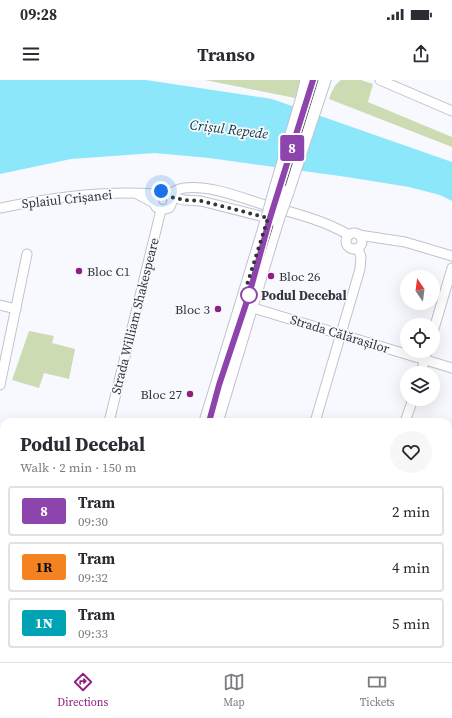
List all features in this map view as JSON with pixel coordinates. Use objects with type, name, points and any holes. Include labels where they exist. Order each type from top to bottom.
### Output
[{"type":"main road","points":[[217,418],[250,307],[304,97],[307,80]]},
{"type":"main road","points":[[207,418],[272,219],[318,102],[324,80]]},
{"type":"street","points":[[380,80],[452,111]]},
{"type":"street","points":[[171,198],[176,190],[184,188],[201,189],[229,194],[324,222],[349,235],[354,233],[405,242],[452,256]]},
{"type":"street","name":"Splaiul Crișanei","points":[[171,198],[165,210],[161,210],[156,207],[155,199],[161,191],[167,192],[171,198],[202,201],[272,219]]},
{"type":"street","name":"Splaiul Crișanei","points":[[0,208],[50,199],[134,192],[155,199]]},
{"type":"street","name":"Strada William Shakespeare","points":[[110,418],[161,210]]},
{"type":"street","points":[[349,235],[346,241],[348,246],[358,248]]},
{"type":"street","points":[[358,248],[362,242],[359,235]]},
{"type":"street","points":[[316,418],[360,269],[361,257],[358,248]]},
{"type":"street","points":[[0,385],[27,254]]},
{"type":"street","points":[[437,318],[452,268]]},
{"type":"street","points":[[0,305],[16,309]]},
{"type":"street","name":"Strada Călărașilor","points":[[250,307],[341,335],[400,349]]},
{"type":"street","name":"Strada Călărașilor","points":[[432,358],[452,368]]},
{"type":"street","points":[[408,418],[411,406]]},
{"type":"green space","points":[[205,80],[300,80],[295,98]]},
{"type":"green space","points":[[341,80],[361,80],[373,84],[368,102],[452,137],[452,147],[329,99],[335,86]]},
{"type":"green space","points":[[29,331],[54,336],[52,343],[75,349],[69,379],[44,373],[39,388],[12,380]]},
{"type":"water","name":"Crișul Repede","points":[[0,80],[146,80],[272,99],[452,162],[452,201],[440,195],[409,187],[209,158],[155,153],[71,159],[0,174]]},
{"type":"tram line","name":"8","points":[[210,418],[219,385],[249,295],[270,218],[313,80]]},
{"type":"tram line","points":[[212,418],[318,80]]},
{"type":"place","name":"Bloc C1","points":[[79,271]]},
{"type":"place","name":"Bloc 26","points":[[271,276]]},
{"type":"place","name":"Podul Decebal","points":[[249,295]]},
{"type":"place","name":"Bloc 3","points":[[218,309]]},
{"type":"place","name":"Bloc 27","points":[[190,394]]},
{"type":"route","points":[[161,191],[167,192],[171,197],[184,200],[202,201],[268,218],[245,291],[249,295]]}]
